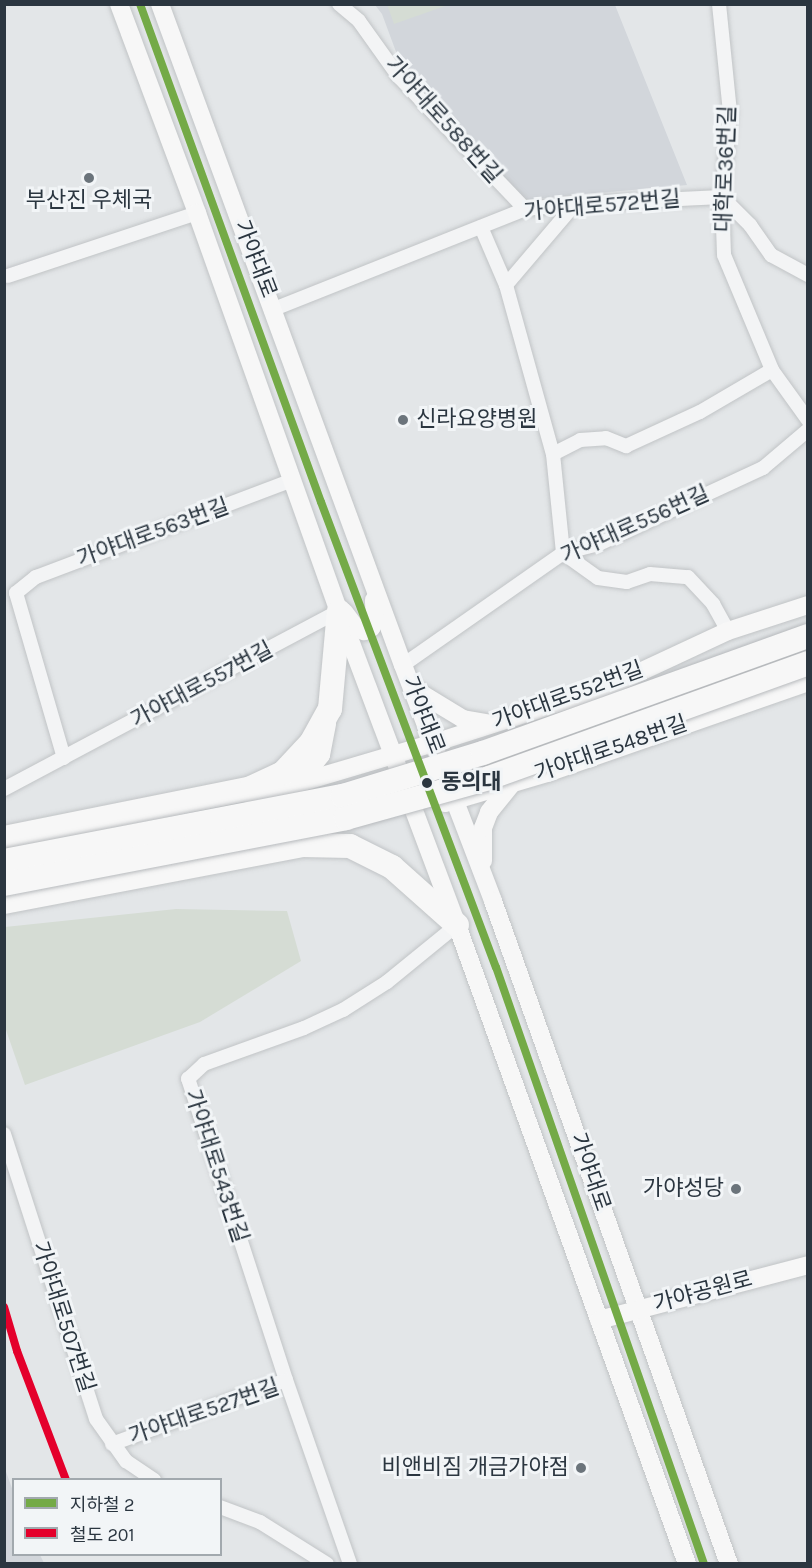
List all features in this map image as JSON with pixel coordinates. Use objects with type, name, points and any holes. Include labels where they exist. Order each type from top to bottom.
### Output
[{"type":"highway","points":[[4,838],[251,788],[283,773],[311,743],[330,709],[338,606]]},
{"type":"highway","points":[[4,861],[343,796],[483,753],[807,636]]},
{"type":"highway","points":[[4,884],[346,818],[489,778],[807,663]]},
{"type":"highway","points":[[4,902],[302,845],[350,846],[392,867],[457,924]]},
{"type":"main road","name":"가야대로","points":[[119,4],[197,213],[338,606],[457,924],[687,1563]]},
{"type":"main road","name":"가야대로","points":[[160,4],[403,664],[486,881],[729,1563]]},
{"type":"main road","points":[[338,606],[356,628],[364,631],[371,628],[375,621],[374,584]]},
{"type":"main road","name":"가야대로552번길","points":[[299,783],[434,743],[608,687],[728,631],[807,604]]},
{"type":"main road","name":"가야대로548번길","points":[[251,828],[455,802],[807,682]]},
{"type":"main road","points":[[412,688],[463,719],[493,724]]},
{"type":"main road","points":[[185,837],[272,798],[299,783],[321,755],[330,709]]},
{"type":"main road","points":[[486,881],[481,848],[483,828],[496,800],[513,783]]},
{"type":"main road","points":[[4,871],[185,837],[251,828],[342,835],[360,851]]},
{"type":"main road","name":"가야공원로","points":[[598,1320],[807,1265]]},
{"type":"street","name":"가야대로588번길","points":[[339,4],[359,21],[399,77],[525,209]]},
{"type":"street","name":"대학로36번길","points":[[719,4],[730,113],[722,196],[724,255],[772,370],[806,414]]},
{"type":"street","points":[[722,196],[750,225],[771,255],[807,275]]},
{"type":"street","name":"가야대로572번길","points":[[274,309],[525,209],[722,196]]},
{"type":"street","points":[[506,285],[575,204]]},
{"type":"street","points":[[8,276],[197,213]]},
{"type":"street","points":[[482,227],[506,285],[553,454],[563,553],[598,578],[627,582],[650,574],[688,577],[713,604],[728,631]]},
{"type":"street","points":[[553,454],[580,441],[606,438],[626,446],[700,412],[772,370]]},
{"type":"street","name":"가야대로556번길","points":[[403,664],[563,553],[599,544],[763,468],[807,430]]},
{"type":"street","name":"가야대로563번길","points":[[64,758],[16,592],[36,577],[293,480]]},
{"type":"street","name":"가야대로557번길","points":[[4,789],[338,606]]},
{"type":"street","name":"가야대로543번길","points":[[286,1380],[188,1079],[204,1064],[294,1032],[343,1010],[387,982],[457,924]]},
{"type":"street","name":"가야대로507번길","points":[[4,1134],[96,1419],[126,1461],[152,1478]]},
{"type":"street","name":"가야대로527번길","points":[[112,1444],[286,1380],[350,1563]]},
{"type":"street","points":[[222,1508],[260,1522],[327,1563]]},
{"type":"shaded area","points":[[387,4],[448,4],[448,5],[394,24]]},
{"type":"shaded area","points":[[375,5],[615,5],[687,185],[521,200],[405,76],[382,14]]},
{"type":"shaded area","points":[[176,909],[287,911],[301,961],[200,1022],[25,1085],[5,1027],[5,927]]},
{"type":"shaded area","points":[[5,1469],[12,1488],[12,1556],[40,1556],[44,1563],[5,1563]]},
{"type":"metro line","name":"2","points":[[140,4],[321,502],[496,967],[704,1564]]},
{"type":"rail line","name":"201","points":[[4,1307],[17,1351],[65,1478]]},
{"type":"place","name":"부산진 우체국","points":[[89,178]]},
{"type":"place","name":"신라요양병원","points":[[403,420]]},
{"type":"place","name":"동의대","points":[[427,783]]},
{"type":"place","name":"가야성당","points":[[736,1189]]},
{"type":"place","name":"비앤비짐 개금가야점","points":[[581,1468]]}]
